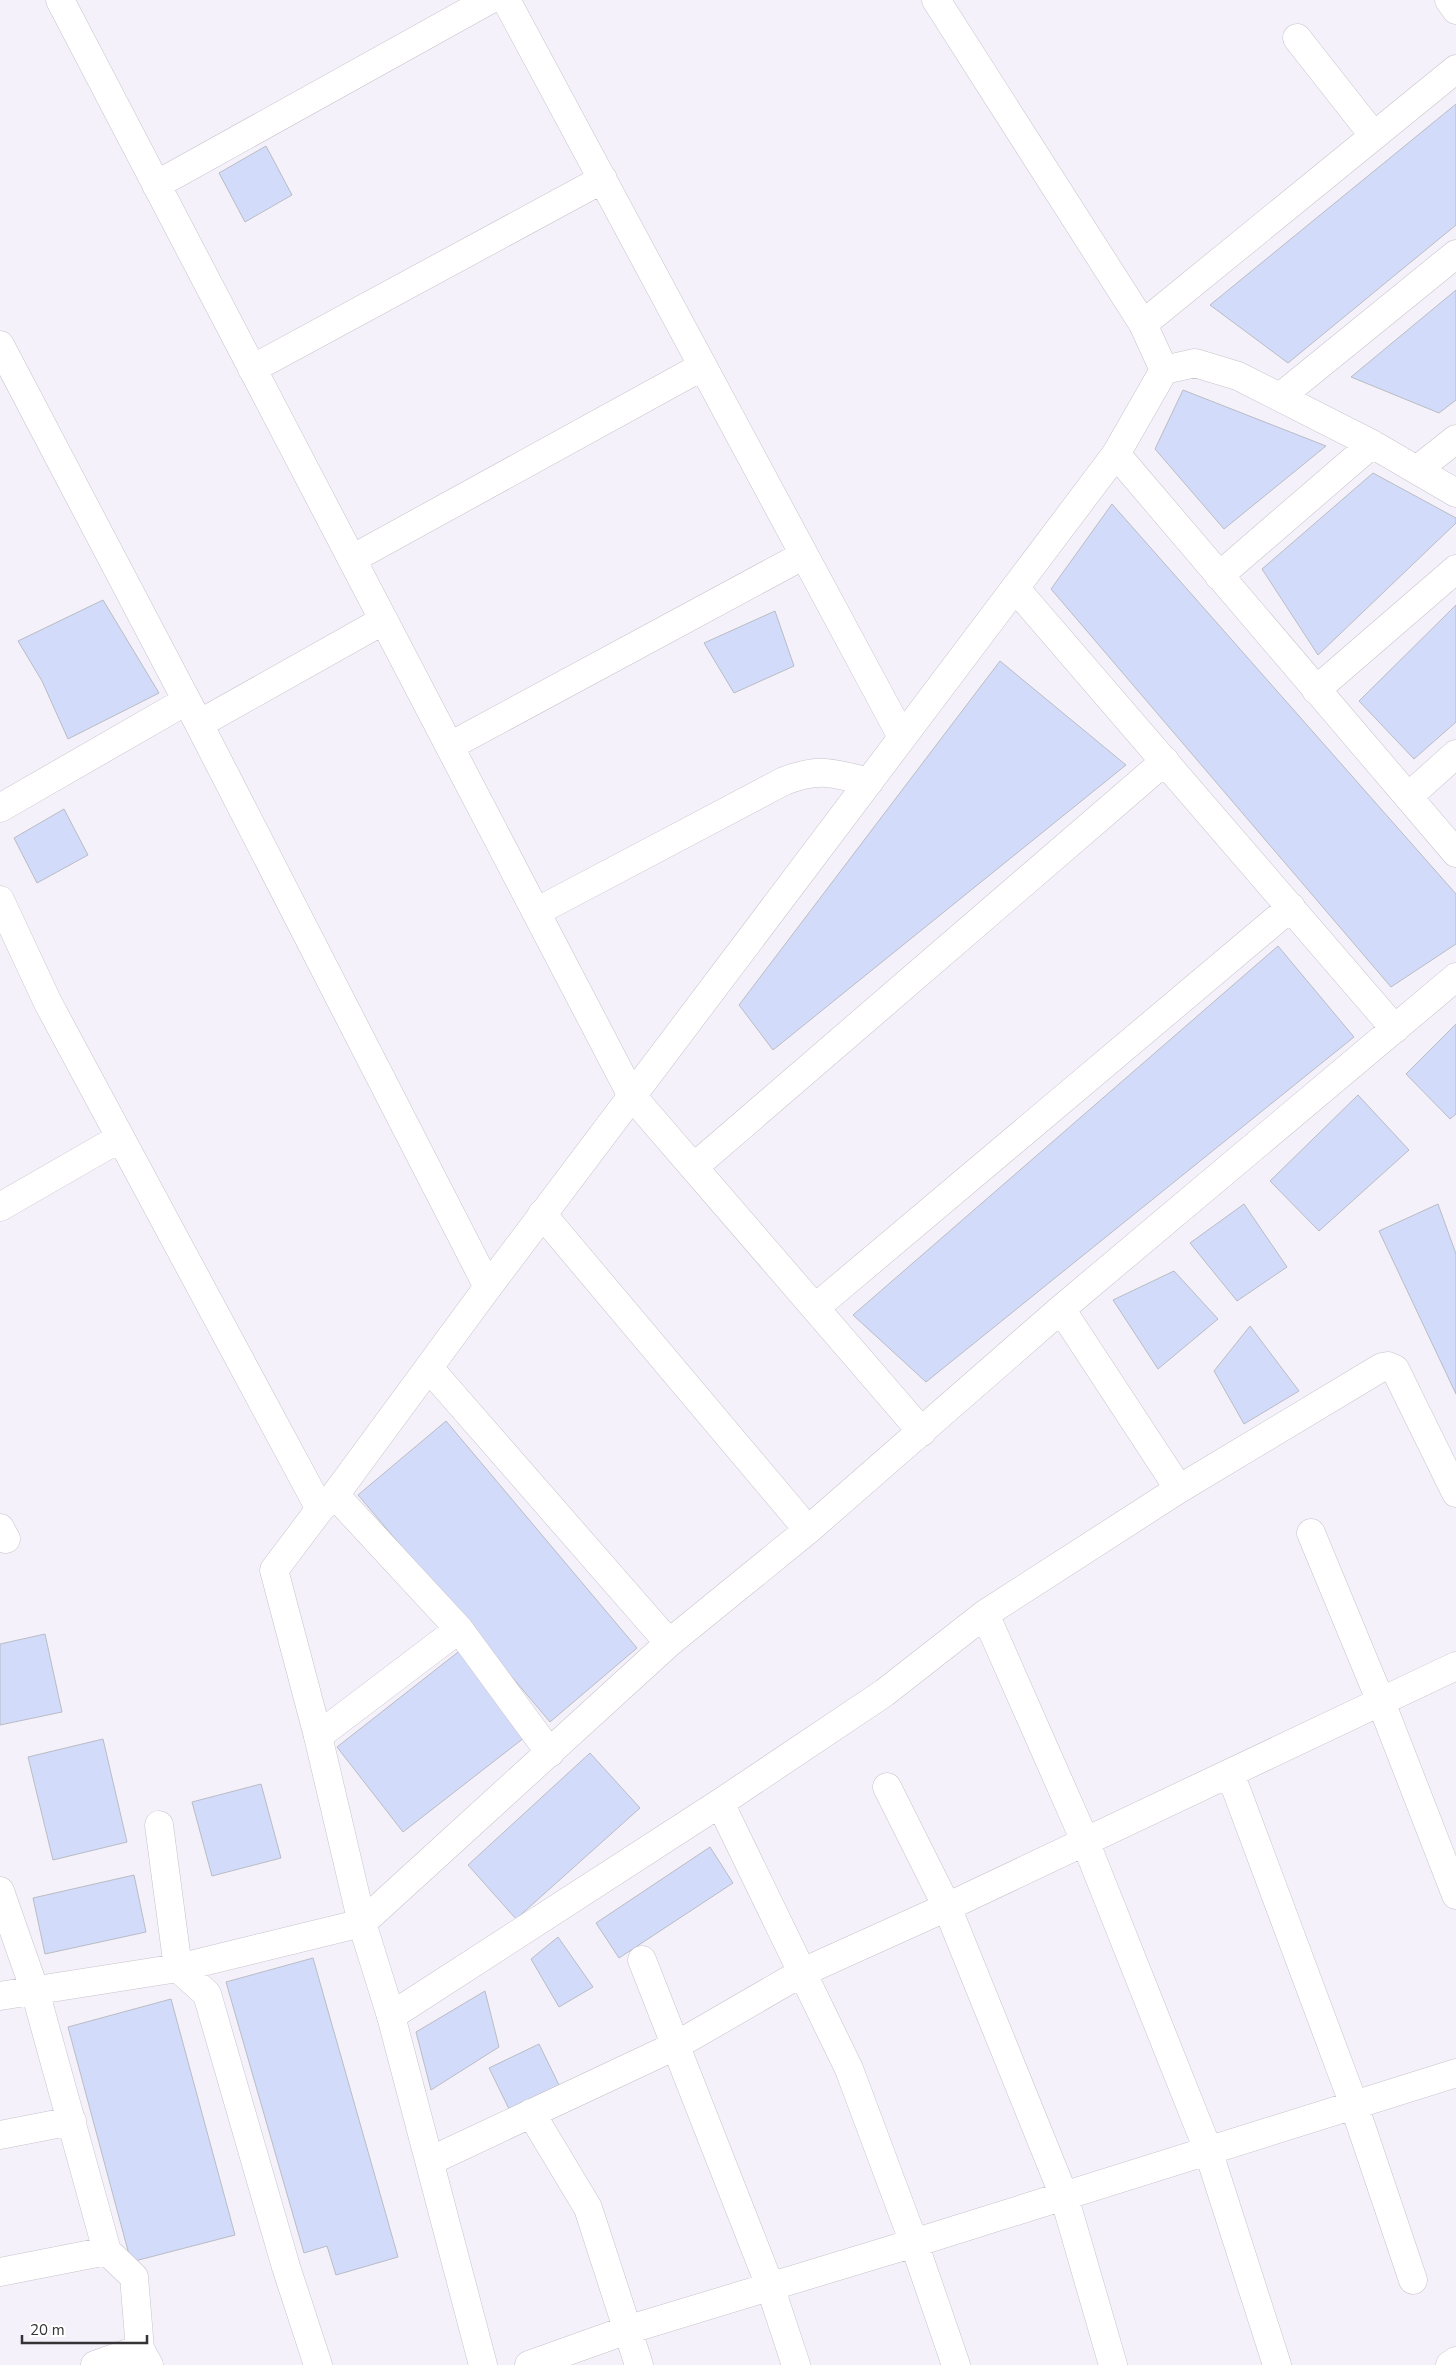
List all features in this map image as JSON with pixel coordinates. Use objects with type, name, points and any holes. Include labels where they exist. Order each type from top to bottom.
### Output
[{"type":"street","points":[[60,0],[632,1096],[922,1432]]},
{"type":"street","points":[[156,184],[489,0]]},
{"type":"street","points":[[506,0],[902,737]]},
{"type":"street","points":[[936,0],[1143,324],[1164,370]]},
{"type":"street","points":[[1449,0],[1456,10]]},
{"type":"street","points":[[1297,38],[1374,136]]},
{"type":"street","points":[[1143,324],[1456,69]]},
{"type":"street","points":[[252,369],[603,179]]},
{"type":"street","points":[[1280,397],[1456,254]]},
{"type":"street","points":[[3,358],[193,712],[488,1287]]},
{"type":"street","points":[[483,2365],[391,2016],[362,1923],[318,1736],[274,1570],[429,1368],[542,1214],[1116,454],[1164,370],[1195,363],[1238,376],[1372,444],[1418,469],[1456,493]]},
{"type":"street","points":[[352,559],[703,366]]},
{"type":"street","points":[[1418,469],[1456,439]]},
{"type":"street","points":[[1219,576],[1372,444]]},
{"type":"street","points":[[1116,454],[1456,853]]},
{"type":"street","points":[[450,746],[804,555]]},
{"type":"street","points":[[1316,690],[1456,569]]},
{"type":"street","points":[[1015,588],[1395,1028]]},
{"type":"street","points":[[0,808],[384,620]]},
{"type":"street","points":[[1408,797],[1456,754]]},
{"type":"street","points":[[694,1167],[1165,761]]},
{"type":"street","points":[[536,912],[784,781],[804,773],[822,771],[869,782]]},
{"type":"street","points":[[0,900],[48,1003],[120,1138],[327,1502],[459,1629],[550,1753]]},
{"type":"street","points":[[815,1308],[1291,907]]},
{"type":"street","points":[[0,1996],[178,1968],[362,1923],[669,1643],[808,1530],[1061,1309],[1456,977]]},
{"type":"street","points":[[0,1207],[120,1138]]},
{"type":"street","points":[[542,1214],[808,1530]]},
{"type":"street","points":[[1061,1309],[1179,1489]]},
{"type":"street","points":[[391,2016],[720,1803],[884,1693],[985,1614],[1179,1489],[1382,1367],[1388,1366],[1395,1369],[1456,1493]]},
{"type":"street","points":[[429,1368],[669,1643]]},
{"type":"street","points":[[1311,1533],[1381,1702],[1456,1895]]},
{"type":"street","points":[[985,1614],[1085,1841],[1208,2150],[1277,2365]]},
{"type":"street","points":[[318,1736],[459,1629]]},
{"type":"street","points":[[430,2160],[675,2046],[803,1972],[947,1907],[1456,1666]]},
{"type":"street","points":[[1230,1774],[1354,2105],[1413,2280]]},
{"type":"street","points":[[887,1787],[947,1907],[1064,2196],[1113,2365]]},
{"type":"street","points":[[720,1803],[849,2069],[914,2243],[956,2365]]},
{"type":"street","points":[[159,1825],[178,1968],[207,1994],[286,2267],[318,2365]]},
{"type":"street","points":[[0,1891],[34,1991],[108,2251],[134,2277],[145,2357],[95,2365]]},
{"type":"street","points":[[642,1960],[770,2286],[796,2365]]},
{"type":"street","points":[[529,2365],[627,2330],[914,2243],[1456,2073]]},
{"type":"street","points":[[531,2113],[588,2208],[639,2365]]},
{"type":"street","points":[[0,2135],[72,2121]]},
{"type":"street","points":[[0,2272],[108,2251]]},
{"type":"street","points":[[1450,2365],[1456,2361]]},
{"type":"building","points":[[1456,104],[1456,225],[1288,363],[1210,305]]},
{"type":"building","points":[[266,146],[292,195],[245,222],[219,173]]},
{"type":"building","points":[[1456,290],[1456,400],[1439,413],[1351,377]]},
{"type":"building","points":[[1183,390],[1326,446],[1224,529],[1155,449]]},
{"type":"building","points":[[1373,473],[1456,518],[1456,523],[1318,655],[1262,569]]},
{"type":"building","points":[[1112,504],[1456,894],[1456,944],[1391,987],[1051,589]]},
{"type":"building","points":[[103,600],[159,693],[68,739],[42,681],[18,641]]},
{"type":"building","points":[[1456,605],[1456,722],[1414,759],[1359,701]]},
{"type":"building","points":[[775,611],[794,666],[734,693],[704,643]]},
{"type":"building","points":[[1000,661],[1126,765],[773,1050],[739,1005]]},
{"type":"building","points":[[64,809],[88,855],[37,883],[14,838]]},
{"type":"building","points":[[1278,946],[1354,1037],[926,1382],[853,1315]]},
{"type":"building","points":[[1456,1024],[1456,1114],[1450,1119],[1406,1074]]},
{"type":"building","points":[[1358,1095],[1409,1150],[1319,1231],[1270,1181]]},
{"type":"building","points":[[1244,1204],[1287,1267],[1237,1301],[1190,1243]]},
{"type":"building","points":[[1438,1204],[1456,1254],[1456,1394],[1379,1231]]},
{"type":"building","points":[[1174,1271],[1218,1319],[1158,1369],[1113,1300]]},
{"type":"building","points":[[1250,1326],[1299,1391],[1244,1424],[1214,1371]]},
{"type":"building","points":[[446,1421],[637,1648],[550,1722],[358,1495]]},
{"type":"building","points":[[45,1634],[62,1712],[0,1725],[0,1644]]},
{"type":"building","points":[[462,1649],[529,1734],[403,1832],[337,1747]]},
{"type":"building","points":[[103,1739],[127,1842],[53,1860],[28,1757]]},
{"type":"building","points":[[590,1753],[640,1808],[516,1919],[468,1865]]},
{"type":"building","points":[[261,1784],[281,1858],[212,1876],[192,1802]]},
{"type":"building","points":[[710,1847],[733,1883],[619,1958],[596,1923]]},
{"type":"building","points":[[134,1875],[146,1932],[45,1954],[33,1898]]},
{"type":"building","points":[[558,1937],[593,1987],[559,2007],[531,1959]]},
{"type":"building","points":[[313,1958],[398,2257],[336,2275],[327,2246],[304,2253],[226,1982]]},
{"type":"building","points":[[485,1991],[499,2047],[431,2090],[416,2032]]},
{"type":"building","points":[[171,1999],[235,2235],[131,2262],[68,2027]]},
{"type":"building","points":[[539,2044],[559,2085],[509,2109],[489,2068]]}]
